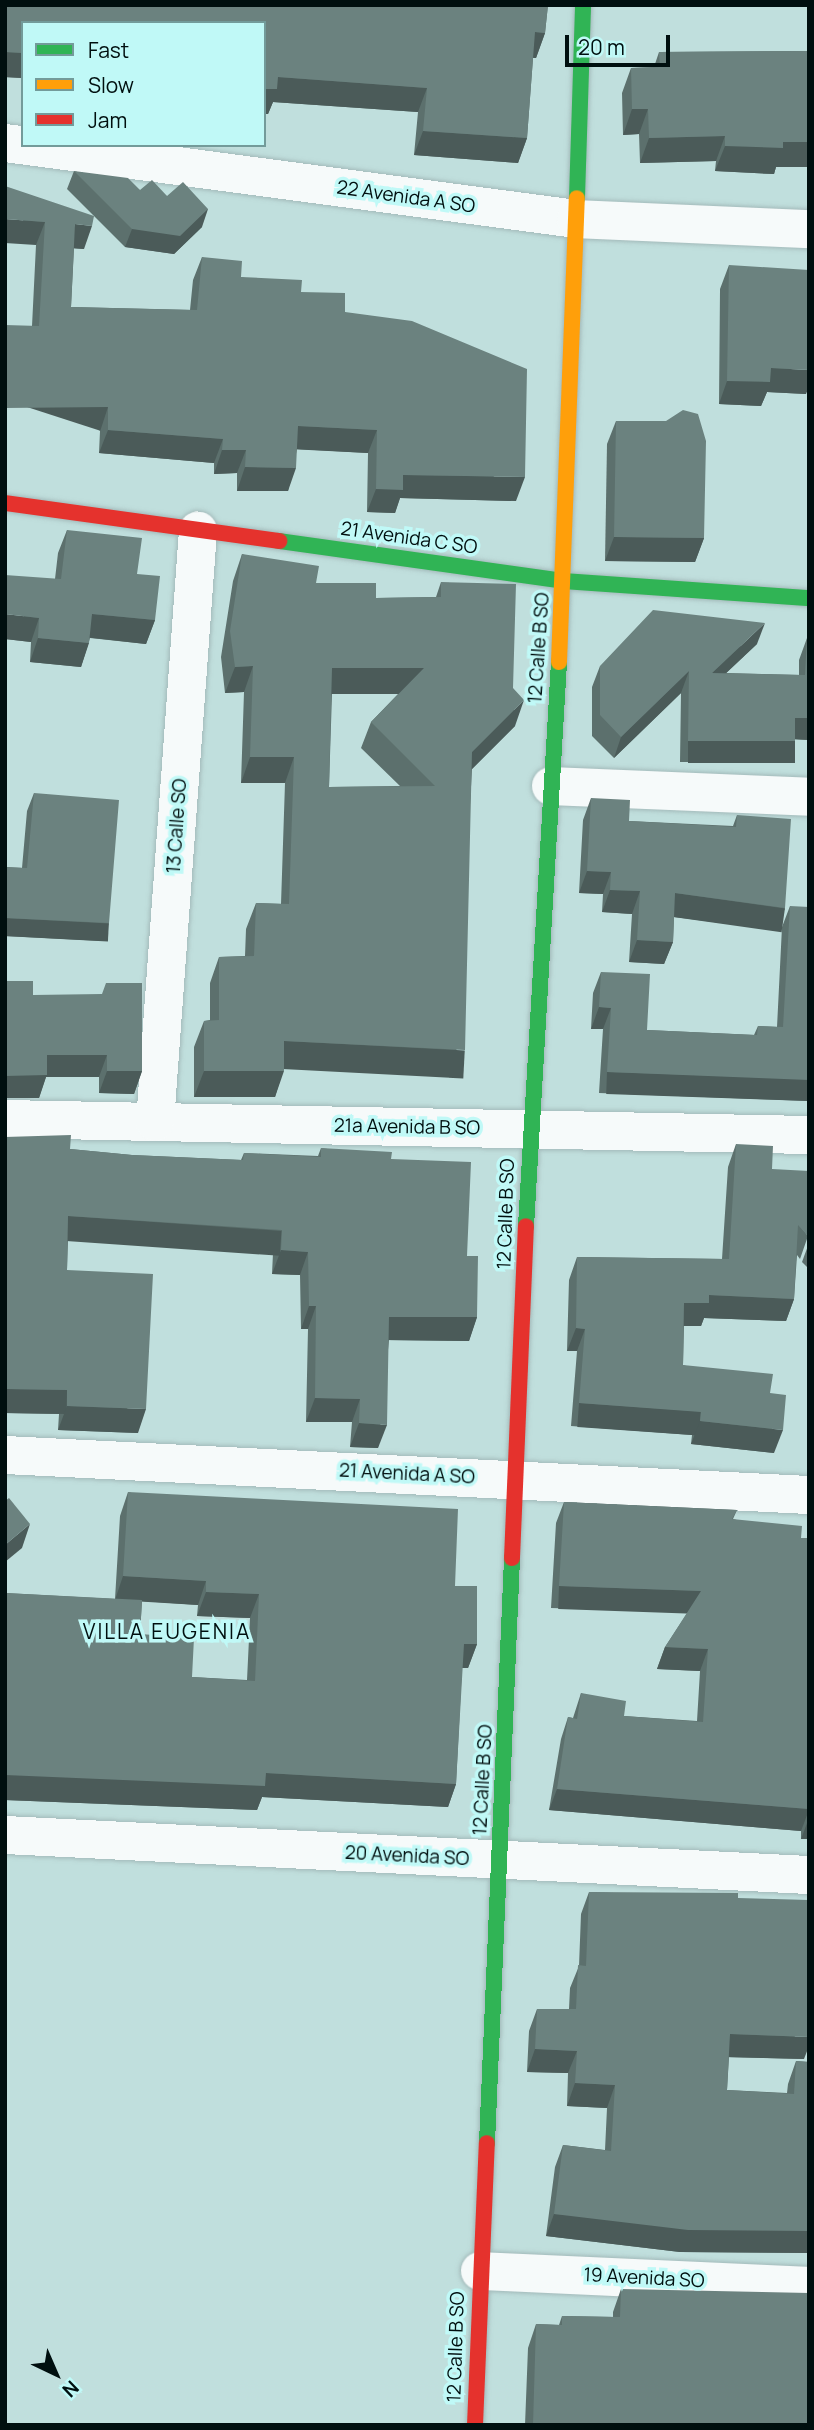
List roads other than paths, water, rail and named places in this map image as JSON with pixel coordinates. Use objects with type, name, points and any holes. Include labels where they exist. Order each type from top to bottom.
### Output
[{"type":"street","name":"12 Calle B SO","points":[[475,2425],[518,1479],[530,1129],[564,581],[583,5]]},
{"type":"street","name":"22 Avenida A SO","points":[[35,147],[576,219],[809,229]]},
{"type":"street","name":"21 Avenida C SO","points":[[5,503],[564,581],[809,598]]},
{"type":"street","name":"13 Calle SO","points":[[155,1122],[198,531]]},
{"type":"street","points":[[551,786],[809,797]]},
{"type":"street","name":"21a Avenida B SO","points":[[5,1119],[809,1135]]},
{"type":"street","name":"21 Avenida A SO","points":[[5,1455],[809,1495]]},
{"type":"street","name":"20 Avenida SO","points":[[5,1835],[809,1875]]},
{"type":"street","name":"19 Avenida SO","points":[[480,2270],[809,2286]]},
{"type":"district","name":"VILLA EUGENIA","points":[[167,1631]]}]
